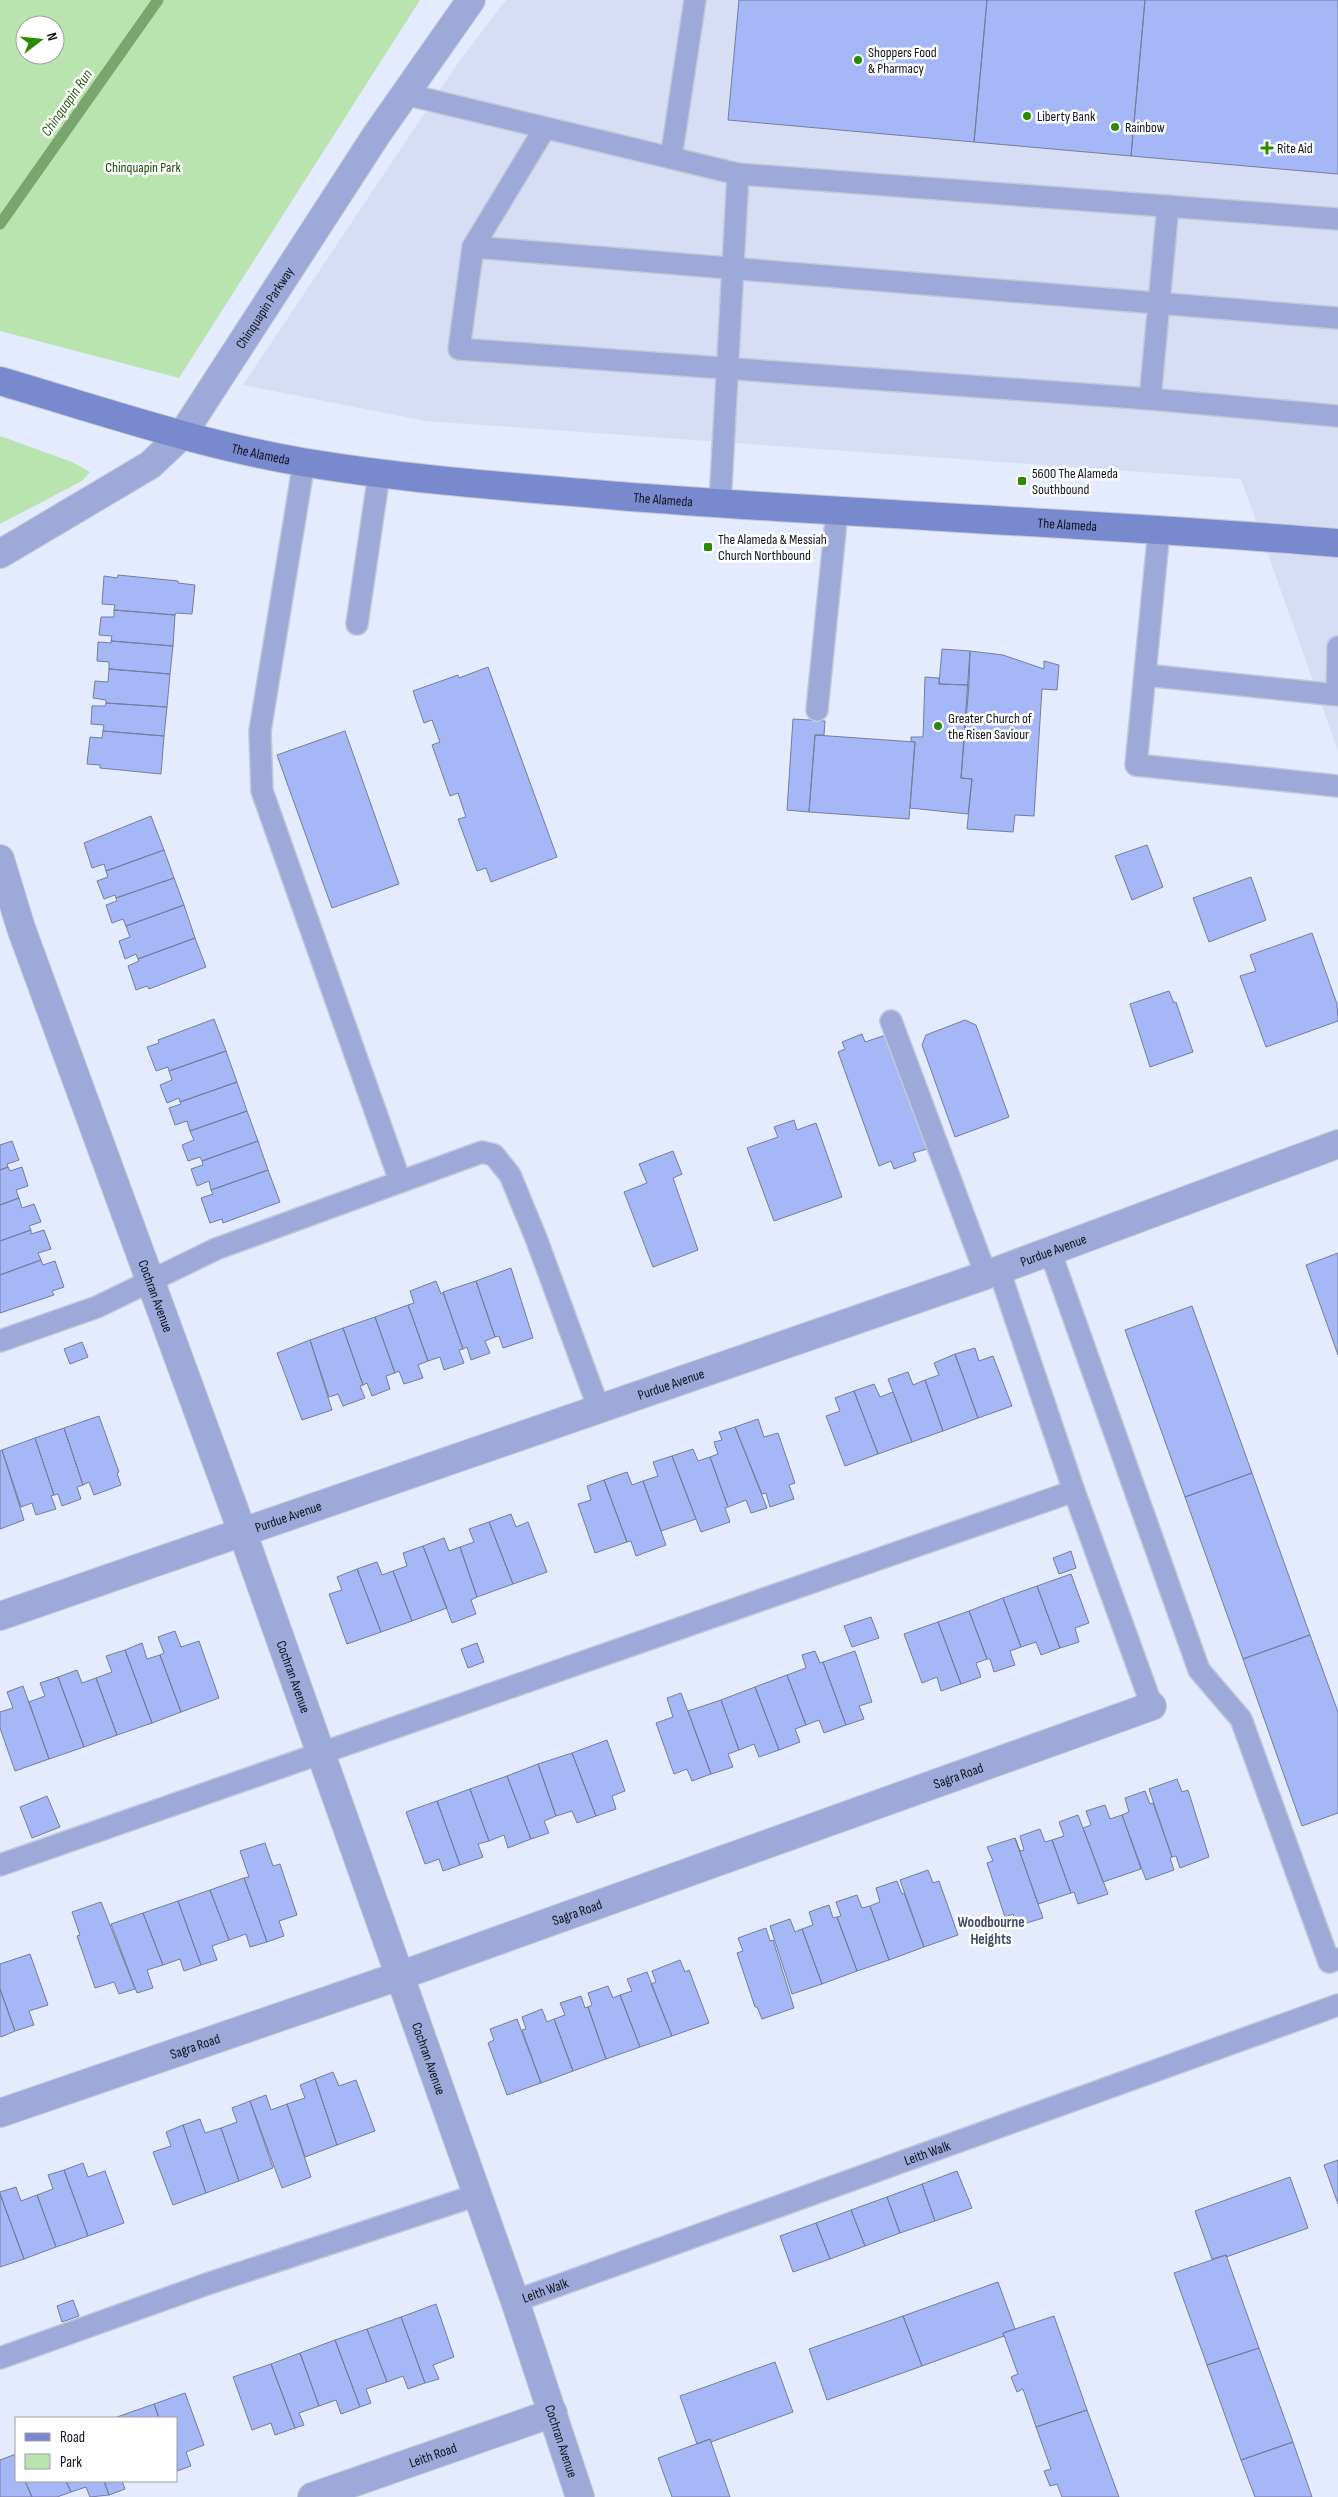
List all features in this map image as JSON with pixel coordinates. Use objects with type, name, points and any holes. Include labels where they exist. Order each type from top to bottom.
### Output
[{"type":"main road","name":"The Alameda","points":[[0,381],[182,435],[304,462],[379,474],[720,504],[1158,530],[1338,543]]},
{"type":"street","name":"Chinquapin Parkway","points":[[0,554],[150,465],[182,435],[372,142],[471,0]]},
{"type":"street","name":"Cochran Avenue","points":[[0,859],[21,928],[242,1531],[515,2301],[580,2497]]},
{"type":"street","name":"Purdue Avenue","points":[[0,1616],[992,1273],[1338,1144]]},
{"type":"street","name":"Sagra Road","points":[[0,2113],[399,1976],[1152,1706]]},
{"type":"street","name":"Leith Road","points":[[312,2497],[553,2413]]},
{"type":"lane","points":[[671,158],[695,0]]},
{"type":"lane","points":[[405,94],[738,174],[1338,220]]},
{"type":"lane","points":[[545,128],[473,246],[459,348],[1150,399],[1338,416]]},
{"type":"lane","points":[[720,504],[738,174]]},
{"type":"lane","points":[[1150,399],[1168,206]]},
{"type":"lane","points":[[473,246],[1338,318]]},
{"type":"lane","points":[[304,462],[260,731],[262,790],[400,1181]]},
{"type":"lane","points":[[357,624],[379,474]]},
{"type":"lane","points":[[817,710],[836,511]]},
{"type":"lane","points":[[1158,530],[1136,765],[1338,786]]},
{"type":"lane","points":[[1145,675],[1338,695],[1338,648]]},
{"type":"lane","points":[[891,1021],[992,1273],[1152,1706]]},
{"type":"lane","points":[[0,1341],[97,1307],[216,1249],[482,1152],[494,1155],[510,1175],[536,1238],[599,1409]]},
{"type":"lane","points":[[1050,1251],[1199,1670],[1240,1720],[1329,1962],[1338,1959]]},
{"type":"lane","points":[[0,1865],[1074,1491]]},
{"type":"lane","name":"Leith Walk","points":[[515,2301],[1338,2005]]},
{"type":"lane","points":[[0,2358],[207,2284],[477,2194]]},
{"type":"shaded area","points":[[506,0],[1338,0],[1338,751],[1241,479],[426,421],[243,385],[458,63]]},
{"type":"green space","name":"Chinquapin Park","points":[[0,0],[420,0],[179,378],[0,331]]},
{"type":"green space","points":[[0,436],[72,462],[90,472],[82,481],[0,524]]},
{"type":"building","name":"Shoppers Food & Pharmacy","points":[[739,0],[987,0],[974,142],[728,120]]},
{"type":"building","points":[[987,0],[1145,0],[1131,156],[974,142]]},
{"type":"building","points":[[1145,0],[1338,0],[1338,174],[1131,156]]},
{"type":"building","points":[[118,575],[178,581],[178,583],[195,585],[192,614],[176,613],[175,615],[114,610],[115,605],[102,604],[104,576],[117,578]]},
{"type":"building","points":[[114,610],[175,615],[173,646],[111,641],[112,636],[99,635],[101,617],[114,617]]},
{"type":"building","points":[[111,641],[173,646],[170,674],[109,669],[109,662],[97,661],[98,642],[111,643]]},
{"type":"building","points":[[942,649],[970,651],[969,685],[939,684]]},
{"type":"building","points":[[970,651],[1003,655],[1044,669],[1044,661],[1059,665],[1057,690],[1042,689],[1034,816],[1015,815],[1013,832],[967,829],[972,779],[961,778]]},
{"type":"building","points":[[488,667],[557,857],[491,882],[486,868],[477,871],[458,819],[466,817],[458,793],[450,796],[432,745],[440,742],[432,720],[424,723],[413,691],[458,675],[459,678]]},
{"type":"building","points":[[109,669],[170,674],[167,707],[106,703],[106,700],[93,698],[95,681],[108,682]]},
{"type":"building","points":[[925,677],[939,678],[939,684],[969,685],[961,778],[972,779],[968,814],[910,808],[915,742],[911,741],[911,737],[923,737]]},
{"type":"building","points":[[106,703],[167,707],[164,736],[103,731],[104,725],[91,724],[92,706],[105,706]]},
{"type":"building","points":[[793,719],[825,721],[824,735],[815,735],[809,812],[787,810]]},
{"type":"building","points":[[103,731],[164,736],[161,774],[100,768],[100,765],[87,764],[90,737],[102,738]]},
{"type":"building","points":[[345,731],[399,884],[332,908],[277,755]]},
{"type":"building","points":[[815,735],[915,742],[909,819],[809,812]]},
{"type":"building","points":[[151,816],[164,850],[106,871],[104,864],[92,868],[84,843]]},
{"type":"building","points":[[1147,845],[1163,887],[1132,900],[1115,856]]},
{"type":"building","points":[[164,850],[174,878],[116,898],[115,895],[104,899],[97,881],[108,877],[106,871]]},
{"type":"building","points":[[1251,877],[1266,920],[1209,942],[1193,898]]},
{"type":"building","points":[[174,878],[184,905],[126,926],[123,919],[112,923],[106,905],[117,901],[116,898]]},
{"type":"building","points":[[184,905],[195,938],[138,959],[136,954],[125,959],[119,941],[130,937],[126,926]]},
{"type":"building","points":[[1312,933],[1337,1004],[1338,1021],[1266,1047],[1240,976],[1256,971],[1250,955]]},
{"type":"building","points":[[195,938],[206,967],[149,989],[147,986],[136,990],[128,966],[139,961],[138,959]]},
{"type":"building","points":[[1169,991],[1174,1003],[1176,1002],[1193,1052],[1150,1067],[1130,1004]]},
{"type":"building","points":[[214,1019],[226,1051],[169,1071],[168,1067],[156,1071],[147,1047],[159,1043],[158,1040]]},
{"type":"building","points":[[965,1020],[976,1025],[1009,1117],[955,1137],[922,1045],[926,1035]]},
{"type":"building","points":[[862,1034],[865,1042],[886,1035],[927,1149],[913,1153],[916,1161],[894,1169],[891,1161],[879,1166],[838,1052],[845,1049],[842,1042]]},
{"type":"building","points":[[226,1051],[237,1082],[180,1102],[179,1098],[167,1103],[160,1085],[172,1080],[169,1071]]},
{"type":"building","points":[[237,1082],[247,1111],[190,1131],[187,1121],[175,1125],[169,1108],[181,1104],[180,1102]]},
{"type":"building","points":[[247,1111],[258,1141],[202,1161],[200,1157],[188,1161],[182,1145],[194,1140],[190,1131]]},
{"type":"building","points":[[794,1120],[797,1130],[816,1123],[842,1197],[774,1221],[747,1148],[778,1137],[774,1127]]},
{"type":"building","points":[[12,1141],[19,1160],[7,1164],[8,1167],[0,1170],[0,1145]]},
{"type":"building","points":[[258,1141],[268,1170],[211,1190],[209,1181],[197,1186],[191,1169],[203,1165],[202,1161]]},
{"type":"building","points":[[673,1151],[682,1174],[673,1178],[698,1250],[653,1267],[624,1192],[647,1183],[639,1164]]},
{"type":"building","points":[[8,1167],[10,1171],[22,1167],[28,1186],[16,1190],[19,1198],[0,1205],[0,1170]]},
{"type":"building","points":[[268,1170],[280,1202],[223,1223],[222,1219],[210,1223],[201,1198],[213,1194],[211,1190]]},
{"type":"building","points":[[19,1198],[22,1208],[34,1204],[41,1222],[29,1226],[31,1230],[0,1241],[0,1205]]},
{"type":"building","points":[[31,1230],[31,1234],[44,1230],[51,1249],[38,1253],[41,1260],[0,1275],[0,1241]]},
{"type":"building","points":[[1338,1253],[1338,1355],[1306,1265]]},
{"type":"building","points":[[41,1260],[43,1265],[55,1261],[64,1287],[52,1291],[54,1295],[0,1313],[0,1275]]},
{"type":"building","points":[[511,1268],[533,1338],[503,1348],[499,1336],[495,1337],[476,1281]]},
{"type":"building","points":[[436,1281],[441,1294],[443,1292],[463,1349],[459,1350],[464,1363],[444,1370],[440,1357],[428,1361],[408,1305],[414,1303],[410,1291]]},
{"type":"building","points":[[476,1281],[495,1337],[485,1341],[490,1353],[471,1360],[467,1347],[463,1349],[443,1292]]},
{"type":"building","points":[[408,1305],[428,1361],[418,1365],[423,1378],[404,1384],[399,1371],[395,1373],[375,1317]]},
{"type":"building","points":[[1192,1306],[1252,1473],[1185,1497],[1125,1330]]},
{"type":"building","points":[[375,1317],[395,1373],[386,1376],[390,1389],[372,1396],[367,1383],[363,1385],[343,1328]]},
{"type":"building","points":[[343,1328],[363,1385],[360,1386],[365,1398],[343,1406],[338,1394],[329,1397],[310,1340]]},
{"type":"building","points":[[310,1340],[332,1410],[302,1420],[277,1353]]},
{"type":"building","points":[[82,1342],[88,1357],[70,1364],[64,1349]]},
{"type":"building","points":[[975,1348],[979,1361],[993,1356],[1012,1406],[978,1418],[955,1354]]},
{"type":"building","points":[[955,1354],[978,1418],[943,1431],[925,1380],[939,1375],[934,1363]]},
{"type":"building","points":[[908,1372],[913,1385],[925,1380],[943,1431],[912,1442],[888,1379]]},
{"type":"building","points":[[874,1384],[880,1397],[893,1392],[912,1442],[878,1454],[854,1391]]},
{"type":"building","points":[[854,1391],[878,1454],[845,1466],[826,1416],[840,1411],[835,1398]]},
{"type":"building","points":[[99,1416],[119,1472],[117,1473],[121,1485],[94,1495],[89,1482],[83,1485],[64,1428]]},
{"type":"building","points":[[758,1419],[764,1437],[778,1433],[795,1483],[789,1485],[794,1499],[770,1507],[766,1493],[762,1494],[735,1427]]},
{"type":"building","points":[[735,1427],[767,1508],[751,1513],[746,1500],[728,1507],[710,1457],[718,1454],[714,1442],[722,1440],[719,1432]]},
{"type":"building","points":[[64,1428],[83,1485],[77,1487],[81,1499],[62,1506],[58,1494],[54,1495],[35,1438]]},
{"type":"building","points":[[35,1438],[54,1495],[51,1496],[56,1509],[36,1515],[32,1503],[21,1507],[2,1450]]},
{"type":"building","points":[[693,1449],[698,1461],[710,1457],[728,1507],[725,1508],[730,1522],[701,1532],[672,1456]]},
{"type":"building","points":[[2,1450],[24,1520],[0,1529],[0,1451]]},
{"type":"building","points":[[672,1456],[696,1519],[661,1531],[643,1481],[658,1476],[653,1462]]},
{"type":"building","points":[[627,1472],[632,1485],[643,1481],[666,1545],[636,1556],[631,1541],[627,1542],[604,1480]]},
{"type":"building","points":[[1252,1473],[1310,1635],[1243,1659],[1185,1497]]},
{"type":"building","points":[[604,1480],[627,1542],[595,1553],[578,1504],[591,1500],[587,1486]]},
{"type":"building","points":[[511,1514],[516,1527],[528,1522],[547,1572],[513,1584],[489,1522]]},
{"type":"building","points":[[489,1522],[513,1584],[477,1597],[460,1547],[474,1542],[469,1529]]},
{"type":"building","points":[[444,1538],[449,1551],[460,1547],[477,1597],[471,1600],[476,1614],[452,1623],[423,1546]]},
{"type":"building","points":[[423,1546],[447,1608],[412,1621],[393,1571],[407,1566],[403,1553]]},
{"type":"building","points":[[1071,1551],[1076,1568],[1059,1574],[1053,1558]]},
{"type":"building","points":[[377,1562],[382,1575],[393,1571],[412,1621],[381,1632],[357,1569]]},
{"type":"building","points":[[357,1569],[381,1632],[347,1644],[329,1594],[342,1590],[337,1577]]},
{"type":"building","points":[[1071,1574],[1089,1623],[1075,1628],[1079,1642],[1060,1648],[1037,1586]]},
{"type":"building","points":[[1037,1586],[1060,1648],[1041,1655],[1036,1642],[1021,1647],[1003,1598]]},
{"type":"building","points":[[1003,1598],[1021,1647],[1010,1651],[1015,1665],[994,1672],[990,1659],[987,1659],[969,1611]]},
{"type":"building","points":[[969,1611],[987,1659],[976,1663],[981,1677],[961,1684],[938,1622]]},
{"type":"building","points":[[871,1617],[879,1638],[852,1647],[844,1626]]},
{"type":"building","points":[[938,1622],[961,1684],[941,1691],[937,1677],[922,1683],[904,1634]]},
{"type":"building","points":[[175,1631],[181,1647],[199,1641],[219,1698],[181,1712],[160,1655],[164,1653],[158,1637]]},
{"type":"building","points":[[1310,1635],[1338,1712],[1338,1813],[1302,1826],[1243,1659]]},
{"type":"building","points":[[142,1643],[147,1659],[160,1655],[181,1712],[152,1723],[125,1650]]},
{"type":"building","points":[[477,1643],[484,1662],[468,1668],[461,1649]]},
{"type":"building","points":[[125,1650],[152,1723],[117,1735],[96,1678],[112,1672],[106,1656]]},
{"type":"building","points":[[815,1651],[820,1663],[823,1662],[846,1725],[824,1733],[819,1720],[806,1725],[787,1675],[806,1668],[802,1655]]},
{"type":"building","points":[[855,1651],[872,1702],[859,1706],[864,1719],[846,1725],[823,1662]]},
{"type":"building","points":[[77,1670],[82,1683],[96,1678],[117,1735],[84,1747],[58,1677]]},
{"type":"building","points":[[787,1675],[806,1725],[795,1729],[800,1742],[779,1750],[755,1687]]},
{"type":"building","points":[[58,1677],[84,1747],[49,1759],[29,1702],[45,1696],[40,1683]]},
{"type":"building","points":[[23,1686],[49,1759],[15,1771],[0,1728],[0,1712],[13,1708],[7,1692]]},
{"type":"building","points":[[755,1687],[779,1750],[759,1757],[754,1744],[739,1750],[721,1700]]},
{"type":"building","points":[[681,1693],[711,1774],[692,1781],[687,1769],[674,1774],[656,1723],[673,1717],[667,1698]]},
{"type":"building","points":[[721,1700],[739,1750],[728,1754],[733,1767],[711,1774],[688,1711]]},
{"type":"building","points":[[607,1740],[625,1791],[612,1796],[616,1809],[596,1816],[572,1753]]},
{"type":"building","points":[[572,1753],[596,1816],[577,1823],[572,1811],[556,1816],[538,1764]]},
{"type":"building","points":[[538,1764],[556,1816],[544,1821],[549,1833],[531,1839],[507,1776]]},
{"type":"building","points":[[507,1776],[531,1839],[508,1848],[504,1835],[489,1841],[470,1789]]},
{"type":"building","points":[[1177,1779],[1182,1792],[1188,1790],[1209,1857],[1180,1868],[1176,1856],[1172,1857],[1149,1789]]},
{"type":"building","points":[[470,1789],[489,1841],[478,1844],[483,1857],[460,1865],[437,1801]]},
{"type":"building","points":[[1145,1791],[1150,1804],[1153,1803],[1172,1857],[1170,1858],[1174,1870],[1146,1880],[1122,1815],[1129,1812],[1125,1798]]},
{"type":"building","points":[[47,1796],[60,1827],[32,1838],[20,1807]]},
{"type":"building","points":[[437,1801],[460,1865],[443,1871],[439,1859],[425,1864],[406,1812]]},
{"type":"building","points":[[1105,1805],[1110,1819],[1122,1815],[1141,1869],[1103,1882],[1083,1828],[1091,1825],[1086,1811]]},
{"type":"building","points":[[1078,1815],[1108,1894],[1078,1904],[1074,1892],[1071,1893],[1052,1840],[1064,1836],[1059,1822]]},
{"type":"building","points":[[1040,1829],[1045,1842],[1052,1840],[1071,1893],[1038,1904],[1015,1838],[1020,1851],[1024,1850],[1020,1836]]},
{"type":"building","points":[[1015,1838],[1043,1918],[1017,1926],[1013,1914],[1005,1917],[987,1863],[993,1861],[987,1847]]},
{"type":"building","points":[[265,1843],[273,1866],[280,1864],[297,1915],[279,1921],[284,1936],[267,1942],[244,1878],[249,1877],[240,1851]]},
{"type":"building","points":[[928,1870],[933,1883],[939,1881],[958,1935],[924,1947],[900,1880]]},
{"type":"building","points":[[244,1878],[267,1942],[250,1947],[246,1934],[229,1940],[210,1890]]},
{"type":"building","points":[[897,1881],[902,1894],[904,1893],[924,1947],[889,1960],[870,1906],[880,1902],[876,1888]]},
{"type":"building","points":[[210,1890],[229,1940],[212,1946],[217,1960],[201,1965],[178,1901]]},
{"type":"building","points":[[857,1895],[862,1908],[870,1906],[889,1960],[857,1971],[837,1917],[841,1916],[836,1902]]},
{"type":"building","points":[[178,1901],[201,1965],[184,1971],[180,1959],[163,1965],[143,1913]]},
{"type":"building","points":[[101,1902],[135,1989],[119,1994],[114,1982],[95,1988],[77,1936],[80,1935],[72,1912]]},
{"type":"building","points":[[829,1905],[833,1918],[837,1917],[857,1971],[822,1984],[802,1929],[813,1925],[809,1912]]},
{"type":"building","points":[[143,1913],[163,1965],[147,1970],[153,1988],[137,1993],[111,1924]]},
{"type":"building","points":[[790,1919],[795,1932],[802,1929],[822,1984],[792,1994],[770,1926]]},
{"type":"building","points":[[766,1928],[770,1941],[773,1940],[794,2008],[762,2019],[757,2007],[755,2007],[737,1953],[743,1951],[738,1938]]},
{"type":"building","points":[[30,1954],[48,2005],[29,2011],[34,2025],[15,2031],[0,1989],[0,1964]]},
{"type":"building","points":[[680,1960],[685,1972],[689,1970],[709,2023],[672,2036],[651,1984],[656,1982],[652,1971]]},
{"type":"building","points":[[647,1972],[672,2036],[640,2047],[620,1995],[632,1991],[627,1979]]},
{"type":"building","points":[[608,1986],[613,1998],[620,1995],[640,2047],[606,2059],[588,2007],[592,2005],[588,1993]]},
{"type":"building","points":[[0,1989],[15,2031],[1,2037],[0,2035]]},
{"type":"building","points":[[581,1996],[585,2008],[588,2007],[606,2059],[573,2071],[554,2019],[565,2015],[560,2003]]},
{"type":"building","points":[[542,2009],[547,2022],[554,2019],[573,2071],[541,2083],[522,2030],[526,2029],[522,2017]]},
{"type":"building","points":[[517,2019],[541,2083],[507,2095],[488,2043],[494,2040],[490,2029]]},
{"type":"building","points":[[333,2072],[339,2086],[356,2080],[375,2131],[337,2145],[315,2079]]},
{"type":"building","points":[[315,2079],[337,2145],[305,2157],[287,2104],[305,2098],[300,2085]]},
{"type":"building","points":[[266,2095],[271,2110],[287,2104],[311,2177],[282,2188],[250,2101]]},
{"type":"building","points":[[250,2101],[273,2168],[239,2181],[221,2128],[237,2122],[232,2108]]},
{"type":"building","points":[[200,2119],[205,2133],[221,2128],[239,2181],[206,2193],[183,2125]]},
{"type":"building","points":[[183,2125],[206,2193],[173,2205],[153,2152],[171,2146],[166,2132]]},
{"type":"building","points":[[1338,2160],[1338,2204],[1324,2165]]},
{"type":"building","points":[[83,2163],[88,2177],[105,2171],[124,2223],[88,2236],[64,2170]]},
{"type":"building","points":[[64,2170],[88,2236],[56,2247],[37,2195],[53,2189],[48,2175]]},
{"type":"building","points":[[957,2171],[972,2208],[935,2221],[922,2184]]},
{"type":"building","points":[[1290,2177],[1308,2228],[1226,2257],[1226,2255],[1212,2259],[1195,2211]]},
{"type":"building","points":[[922,2184],[935,2221],[900,2233],[887,2197]]},
{"type":"building","points":[[16,2187],[21,2201],[37,2195],[56,2247],[24,2259],[0,2194],[0,2192]]},
{"type":"building","points":[[0,2194],[24,2259],[0,2267]]},
{"type":"building","points":[[887,2197],[900,2233],[865,2246],[851,2210]]},
{"type":"building","points":[[851,2210],[865,2246],[830,2259],[816,2223]]},
{"type":"building","points":[[816,2223],[830,2259],[793,2272],[780,2236]]},
{"type":"building","points":[[1226,2255],[1259,2348],[1207,2365],[1174,2273]]},
{"type":"building","points":[[998,2282],[1015,2329],[1003,2333],[1004,2336],[922,2366],[903,2316]]},
{"type":"building","points":[[73,2300],[79,2316],[62,2322],[57,2306]]},
{"type":"building","points":[[436,2304],[454,2357],[433,2365],[439,2379],[425,2383],[401,2317]]},
{"type":"building","points":[[903,2316],[922,2366],[827,2400],[809,2349]]},
{"type":"building","points":[[1054,2316],[1087,2410],[1036,2427],[1023,2389],[1017,2392],[1011,2377],[1018,2374],[1003,2333]]},
{"type":"building","points":[[401,2317],[425,2383],[408,2389],[403,2376],[387,2382],[367,2329]]},
{"type":"building","points":[[367,2329],[387,2382],[366,2389],[371,2403],[360,2407],[335,2340]]},
{"type":"building","points":[[335,2340],[360,2407],[341,2414],[336,2400],[319,2406],[300,2353]]},
{"type":"building","points":[[1259,2348],[1293,2442],[1241,2460],[1207,2365]]},
{"type":"building","points":[[300,2353],[319,2406],[299,2413],[304,2425],[295,2428],[271,2364]]},
{"type":"building","points":[[775,2362],[793,2412],[711,2442],[710,2439],[697,2444],[680,2396]]},
{"type":"building","points":[[271,2364],[295,2428],[275,2435],[271,2423],[252,2430],[233,2377]]},
{"type":"building","points":[[185,2393],[204,2445],[186,2452],[191,2466],[178,2471],[178,2417],[159,2417],[154,2404]]},
{"type":"building","points":[[154,2404],[159,2417],[117,2417]]},
{"type":"building","points":[[1087,2410],[1119,2497],[1062,2497],[1057,2484],[1050,2486],[1044,2471],[1051,2469],[1036,2427]]},
{"type":"building","points":[[710,2439],[730,2497],[672,2497],[658,2458]]},
{"type":"building","points":[[1293,2442],[1312,2497],[1255,2497],[1241,2460]]},
{"type":"building","points":[[15,2454],[15,2482],[25,2482],[32,2497],[0,2497],[0,2460]]},
{"type":"building","points":[[25,2482],[66,2482],[71,2492],[57,2497],[32,2497]]},
{"type":"building","points":[[66,2482],[104,2482],[109,2495],[90,2497],[86,2487],[71,2492]]},
{"type":"building","points":[[104,2482],[122,2482],[125,2489],[109,2495]]},
{"type":"waterway","name":"Chinquapin Run","points":[[0,224],[158,0]]},
{"type":"place","name":"Shoppers Food & Pharmacy","points":[[858,60]]},
{"type":"place","name":"Liberty Bank","points":[[1027,116]]},
{"type":"place","name":"Rainbow","points":[[1115,127]]},
{"type":"place","name":"Rite Aid","points":[[1267,148]]},
{"type":"place","name":"5600 The Alameda Southbound","points":[[1022,481]]},
{"type":"place","name":"The Alameda & Messiah Church Northbound","points":[[708,547]]},
{"type":"place","name":"Greater Church of the Risen Saviour","points":[[938,726]]},
{"type":"district","name":"Woodbourne Heights","points":[[991,1930]]}]
